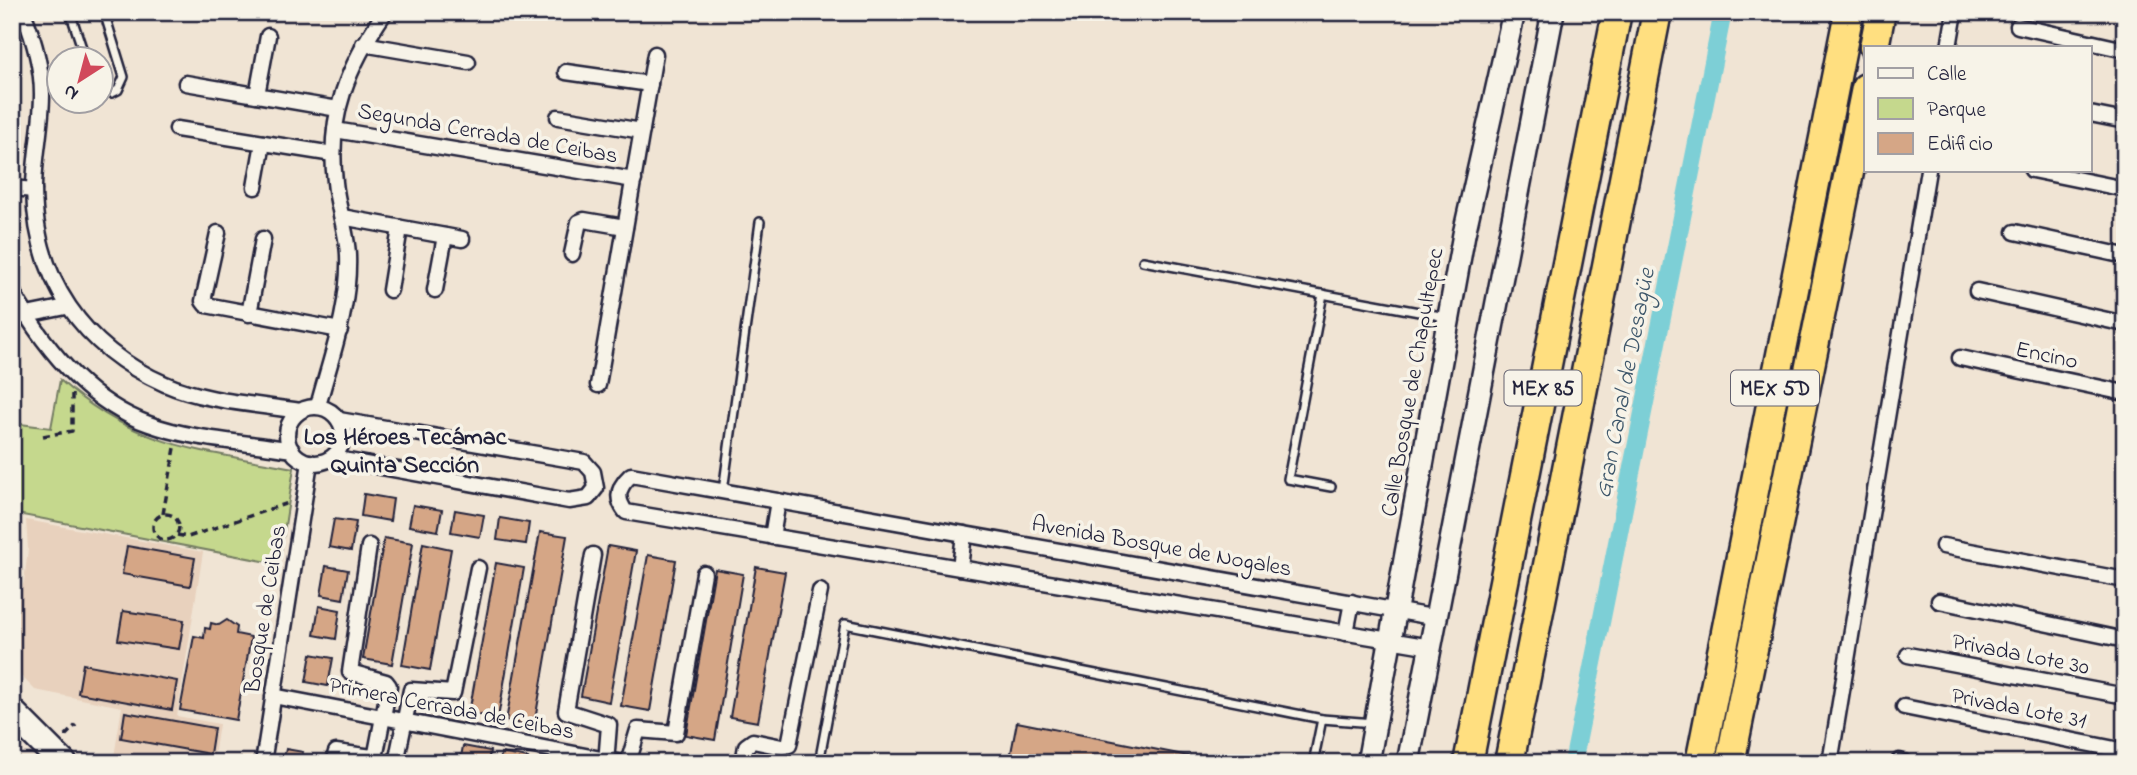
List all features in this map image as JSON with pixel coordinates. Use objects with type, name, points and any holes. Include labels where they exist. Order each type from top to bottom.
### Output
[{"type":"highway","name":"MEX 85","points":[[1468,763],[1617,12]]},
{"type":"highway","name":"MEX 85","points":[[1509,763],[1657,12]]},
{"type":"highway","name":"MEX 5D","points":[[1700,763],[1849,12]]},
{"type":"highway","points":[[1874,46],[1881,12]]},
{"type":"highway","name":"MEX 5D","points":[[1730,763],[1864,98]]},
{"type":"main road","name":"Calle Bosque de Chapultepec","points":[[1367,763],[1464,234],[1514,12]]},
{"type":"main road","points":[[1408,763],[1553,12]]},
{"type":"main road","points":[[12,709],[66,763]]},
{"type":"street","points":[[23,12],[33,36],[42,93],[34,190],[43,250],[66,307],[94,336],[132,365],[166,385],[217,398],[300,411],[318,407],[330,411],[340,420],[344,433],[341,447],[332,458]]},
{"type":"street","points":[[318,407],[347,296],[348,254],[333,154],[338,108],[352,64],[385,12]]},
{"type":"street","points":[[1949,46],[1955,12]]},
{"type":"street","points":[[2018,26],[2125,50]]},
{"type":"street","points":[[257,95],[268,36]]},
{"type":"street","points":[[363,44],[468,62]]},
{"type":"street","points":[[598,385],[654,54]]},
{"type":"street","points":[[566,72],[650,84]]},
{"type":"street","points":[[186,83],[338,108]]},
{"type":"street","points":[[2092,114],[2125,121]]},
{"type":"street","points":[[558,117],[642,131]]},
{"type":"street","points":[[177,129],[333,154]]},
{"type":"street","name":"Segunda Cerrada de Ceibas","points":[[335,130],[634,180]]},
{"type":"street","points":[[255,187],[263,143]]},
{"type":"street","points":[[1830,763],[1928,172]]},
{"type":"street","points":[[2042,172],[2125,189]]},
{"type":"street","points":[[12,188],[34,190]]},
{"type":"street","points":[[342,218],[462,239]]},
{"type":"street","points":[[572,254],[579,222],[584,220],[625,227]]},
{"type":"street","points":[[390,290],[400,228]]},
{"type":"street","points":[[2015,232],[2125,256]]},
{"type":"street","points":[[218,233],[203,301],[211,308],[340,330]]},
{"type":"street","points":[[435,290],[445,236]]},
{"type":"street","points":[[249,314],[263,239]]},
{"type":"street","points":[[12,291],[19,316],[72,373],[119,409],[148,424],[292,450]]},
{"type":"street","points":[[1977,291],[2125,324]]},
{"type":"street","points":[[19,316],[66,307]]},
{"type":"street","name":"Encino","points":[[1959,358],[2125,393]]},
{"type":"street","points":[[300,411],[288,429],[292,450],[300,458],[310,462],[332,458],[569,501],[588,498],[596,488],[593,472],[584,462],[340,420]]},
{"type":"street","name":"Bosque de Ceibas","points":[[263,763],[310,462]]},
{"type":"street","name":"Avenida Bosque de Nogales","points":[[1432,647],[626,512],[619,503],[618,493],[631,475],[1438,618]]},
{"type":"street","points":[[772,537],[778,500]]},
{"type":"street","points":[[960,568],[964,534]]},
{"type":"street","points":[[333,763],[337,752],[374,756],[384,717],[388,683],[350,672],[369,546]]},
{"type":"street","points":[[1943,546],[2125,580]]},
{"type":"street","points":[[593,555],[566,711],[609,725],[611,762]]},
{"type":"street","points":[[402,763],[397,758],[409,693],[415,688],[449,695],[453,692],[478,568]]},
{"type":"street","points":[[628,763],[638,730],[676,733],[704,573]]},
{"type":"street","points":[[743,763],[746,746],[753,741],[782,747],[789,745],[820,591]]},
{"type":"street","points":[[1346,633],[1352,601]]},
{"type":"street","points":[[1939,601],[2125,640]]},
{"type":"street","name":"Privada Lote 30","points":[[1908,655],[2125,696]]},
{"type":"street","name":"Primera Cerrada de Ceibas","points":[[273,696],[611,762]]},
{"type":"street","name":"Privada Lote 31","points":[[1904,707],[2125,751]]},
{"type":"lane","points":[[70,12],[81,46]]},
{"type":"lane","points":[[103,12],[114,46]]},
{"type":"lane","points":[[116,52],[124,77],[116,91]]},
{"type":"lane","points":[[723,491],[760,222]]},
{"type":"lane","points":[[1143,261],[1450,318]]},
{"type":"lane","points":[[1323,293],[1288,479],[1331,487]]},
{"type":"lane","points":[[819,763],[845,624],[1322,719],[1375,723]]},
{"type":"lane","points":[[1313,763],[1322,719]]},
{"type":"lane","points":[[12,725],[50,763]]},
{"type":"path","points":[[43,436],[72,431],[72,373]]},
{"type":"path","points":[[178,431],[163,514],[153,523],[155,535],[166,541],[177,535],[187,537],[277,508],[305,495]]},
{"type":"path","points":[[163,514],[172,516],[178,522],[177,535]]},
{"type":"shaded area","points":[[26,520],[203,552],[177,716],[219,724],[213,763],[113,763],[122,707],[35,690],[12,667],[12,613],[24,582],[28,549]]},
{"type":"green space","points":[[60,380],[88,403],[142,433],[198,450],[294,468],[279,564],[12,513],[12,423],[51,428]]},
{"type":"building","points":[[364,494],[393,499],[390,521],[361,516]]},
{"type":"building","points":[[413,505],[442,510],[438,531],[409,526]]},
{"type":"building","points":[[455,510],[484,515],[480,537],[451,532]]},
{"type":"building","points":[[500,518],[529,523],[526,544],[497,540]]},
{"type":"building","points":[[334,519],[356,522],[351,551],[329,547]]},
{"type":"building","points":[[540,532],[567,536],[534,726],[506,721]]},
{"type":"building","points":[[384,538],[413,543],[392,664],[363,659]]},
{"type":"building","points":[[423,543],[451,549],[430,670],[402,665]]},
{"type":"building","points":[[127,546],[195,558],[190,586],[122,574]]},
{"type":"building","points":[[608,546],[636,551],[609,702],[581,696]]},
{"type":"building","points":[[648,555],[676,560],[650,711],[621,706]]},
{"type":"building","points":[[496,563],[524,568],[498,718],[469,713]]},
{"type":"building","points":[[326,566],[348,570],[343,599],[321,595]]},
{"type":"building","points":[[756,567],[785,572],[758,722],[730,717]]},
{"type":"building","points":[[715,569],[743,574],[715,740],[686,735]]},
{"type":"building","points":[[319,606],[340,610],[336,639],[314,635]]},
{"type":"building","points":[[123,611],[184,620],[179,649],[118,640]]},
{"type":"building","points":[[227,620],[237,627],[236,634],[251,637],[236,720],[180,710],[194,636],[204,638],[205,628],[210,629],[211,623],[219,625]]},
{"type":"building","points":[[311,654],[333,658],[328,686],[306,682]]},
{"type":"building","points":[[83,664],[177,681],[172,710],[78,693]]},
{"type":"building","points":[[125,712],[214,728],[210,754],[121,738]]},
{"type":"building","points":[[1017,722],[1224,763],[1009,763]]},
{"type":"building","points":[[463,746],[490,751],[488,763],[460,763]]},
{"type":"building","points":[[286,749],[303,752],[302,756],[311,758],[310,763],[283,763]]},
{"type":"building","points":[[501,753],[528,758],[527,763],[500,763]]},
{"type":"waterway","name":"Gran Canal de Desagüe","points":[[1573,763],[1723,12]]},
{"type":"district","name":"Los Héroes Tecámac Quinta Sección","points":[[405,450]]}]
